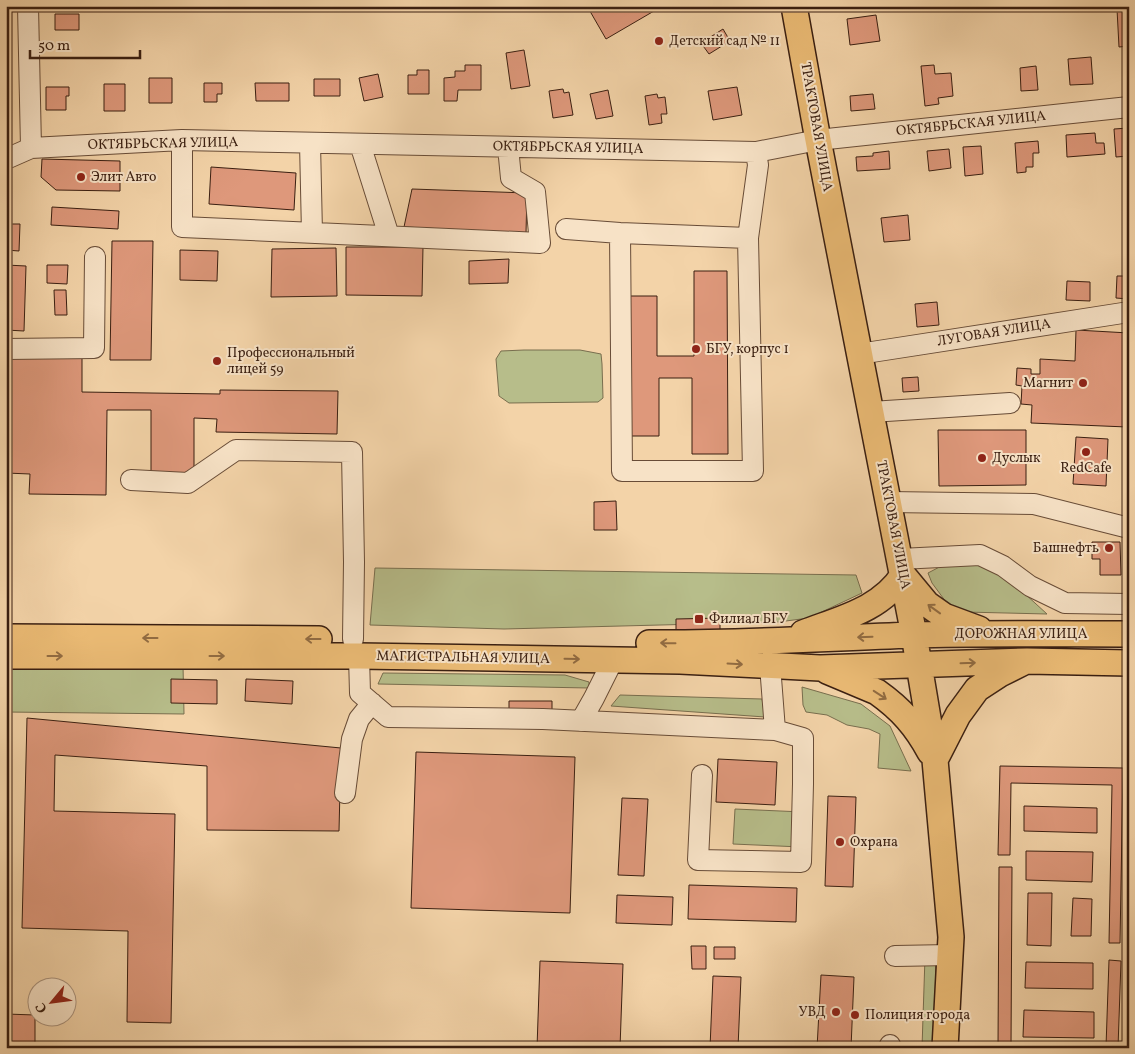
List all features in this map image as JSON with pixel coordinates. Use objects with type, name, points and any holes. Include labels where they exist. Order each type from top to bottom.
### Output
[{"type":"main road","name":"ТРАКТОВАЯ УЛИЦА","points":[[794,6],[818,140],[914,635],[935,760],[951,937],[945,1048]]},
{"type":"main road","points":[[901,567],[927,604],[944,616],[994,634]]},
{"type":"main road","points":[[782,641],[859,612],[879,600],[896,586],[901,567]]},
{"type":"main road","name":"ДОРОЖНАЯ УЛИЦА","points":[[914,635],[1129,634]]},
{"type":"main road","name":"МАГИСТРАЛЬНАЯ УЛИЦА","points":[[6,656],[782,641],[914,635]]},
{"type":"main road","name":"МАГИСТРАЛЬНАЯ УЛИЦА","points":[[6,637],[356,648],[820,668],[919,665]]},
{"type":"main road","points":[[935,760],[958,715],[977,689],[1000,674],[1027,661]]},
{"type":"main road","name":"ДОРОЖНАЯ УЛИЦА","points":[[919,665],[1027,661],[1129,663]]},
{"type":"main road","points":[[820,668],[877,692],[900,710],[922,737],[935,760]]},
{"type":"street","points":[[28,6],[31,148]]},
{"type":"street","name":"ОКТЯБРЬСКАЯ УЛИЦА","points":[[6,159],[31,148],[182,140],[756,152],[818,140],[1129,107]]},
{"type":"street","points":[[182,140],[182,227],[540,243],[535,192],[511,178],[508,147]]},
{"type":"street","points":[[310,143],[312,233]]},
{"type":"street","points":[[360,144],[389,236]]},
{"type":"street","points":[[620,233],[622,471],[753,471],[748,238],[758,166],[756,152]]},
{"type":"street","points":[[566,229],[748,238]]},
{"type":"street","points":[[6,349],[94,348],[96,257]]},
{"type":"street","name":"ЛУГОВАЯ УЛИЦА","points":[[859,354],[1129,312]]},
{"type":"street","points":[[871,412],[1010,403]]},
{"type":"street","points":[[131,480],[188,484],[236,450],[352,452],[356,648],[360,693],[388,717],[543,719],[775,730],[803,738],[801,862],[698,860],[702,775]]},
{"type":"street","points":[[888,502],[1034,504],[1129,528]]},
{"type":"street","points":[[901,567],[980,555],[1003,566],[1030,586],[1065,603],[1129,604]]},
{"type":"street","points":[[581,721],[613,660]]},
{"type":"street","points":[[770,665],[775,730]]},
{"type":"street","points":[[345,793],[352,739],[359,719],[372,703]]},
{"type":"street","points":[[895,956],[950,955]]},
{"type":"green space","points":[[580,350],[601,354],[603,398],[598,402],[509,403],[499,396],[496,359],[501,351]]},
{"type":"green space","points":[[947,563],[987,565],[1024,593],[1047,614],[964,612],[946,602],[932,583],[928,573]]},
{"type":"green space","points":[[375,568],[856,575],[862,593],[809,618],[778,622],[504,629],[370,625]]},
{"type":"green space","points":[[27,664],[183,665],[184,714],[6,712],[6,671]]},
{"type":"green space","points":[[383,673],[565,675],[589,682],[589,688],[378,684]]},
{"type":"green space","points":[[802,687],[861,704],[890,726],[911,771],[878,768],[880,734],[869,729],[847,725],[827,715],[806,712],[803,705]]},
{"type":"green space","points":[[620,695],[762,699],[765,717],[611,706]]},
{"type":"green space","points":[[735,809],[803,812],[801,847],[733,844]]},
{"type":"green space","points":[[925,957],[936,957],[934,1048],[922,1048]]},
{"type":"building","points":[[587,6],[651,6],[654,11],[606,39]]},
{"type":"building","points":[[1117,9],[1129,9],[1129,46],[1119,47]]},
{"type":"building","points":[[55,14],[79,14],[79,30],[55,30]]},
{"type":"building","points":[[876,15],[880,41],[850,45],[847,19]]},
{"type":"building","points":[[723,29],[730,41],[709,54],[701,43]]},
{"type":"building","points":[[524,50],[530,86],[511,89],[506,53]]},
{"type":"building","points":[[1091,57],[1093,84],[1070,85],[1068,59]]},
{"type":"building","points":[[465,65],[481,65],[481,90],[458,90],[457,101],[444,101],[444,78],[455,77],[455,71],[465,71]]},
{"type":"building","points":[[934,65],[935,74],[951,73],[953,96],[938,98],[939,104],[925,106],[921,66]]},
{"type":"building","points":[[1036,66],[1038,90],[1021,91],[1020,68]]},
{"type":"building","points":[[417,70],[429,70],[429,94],[408,94],[408,75],[417,75]]},
{"type":"building","points":[[378,74],[383,97],[364,101],[359,78]]},
{"type":"building","points":[[149,78],[172,78],[172,103],[149,103]]},
{"type":"building","points":[[314,79],[340,79],[340,96],[314,96]]},
{"type":"building","points":[[204,83],[222,83],[222,94],[217,94],[217,102],[204,102]]},
{"type":"building","points":[[255,83],[289,83],[289,101],[256,101]]},
{"type":"building","points":[[104,84],[125,84],[125,111],[104,111]]},
{"type":"building","points":[[6,87],[11,87],[11,106],[6,106]]},
{"type":"building","points":[[46,87],[69,87],[69,96],[66,96],[66,110],[46,110]]},
{"type":"building","points":[[737,87],[742,115],[713,120],[708,91]]},
{"type":"building","points":[[563,89],[564,93],[569,92],[573,115],[553,118],[549,91]]},
{"type":"building","points":[[608,90],[613,116],[596,119],[590,94]]},
{"type":"building","points":[[657,94],[658,98],[665,97],[667,114],[661,114],[662,123],[649,125],[645,96]]},
{"type":"building","points":[[873,94],[875,109],[851,111],[850,96]]},
{"type":"building","points":[[1129,128],[1129,156],[1116,157],[1114,129]]},
{"type":"building","points":[[1095,133],[1096,143],[1104,143],[1105,154],[1067,157],[1066,135]]},
{"type":"building","points":[[1038,141],[1039,153],[1033,153],[1033,167],[1026,167],[1026,172],[1017,173],[1015,143]]},
{"type":"building","points":[[981,146],[983,174],[965,176],[963,147]]},
{"type":"building","points":[[949,149],[951,168],[929,171],[927,151]]},
{"type":"building","points":[[889,151],[890,169],[857,171],[856,157],[873,156],[873,153]]},
{"type":"building","points":[[42,159],[120,161],[120,191],[56,190],[41,177]]},
{"type":"building","points":[[211,167],[296,173],[294,210],[209,204]]},
{"type":"building","points":[[412,189],[527,193],[526,233],[404,227]]},
{"type":"building","points":[[52,207],[119,211],[118,229],[51,225]]},
{"type":"building","points":[[908,215],[910,240],[884,242],[881,218]]},
{"type":"building","points":[[6,224],[20,224],[19,251],[6,250]]},
{"type":"building","points":[[112,241],[153,241],[151,360],[110,360]]},
{"type":"building","points":[[346,247],[423,247],[422,296],[346,295]]},
{"type":"building","points":[[336,248],[337,296],[271,297],[272,249]]},
{"type":"building","points":[[180,250],[218,251],[217,281],[180,280]]},
{"type":"building","points":[[509,259],[508,283],[469,284],[469,261]]},
{"type":"building","points":[[6,265],[26,266],[24,331],[6,330]]},
{"type":"building","points":[[47,265],[68,265],[67,284],[47,283]]},
{"type":"building","points":[[694,271],[727,271],[728,454],[692,454],[692,378],[659,378],[659,436],[631,436],[630,296],[657,296],[657,356],[694,356]]},
{"type":"building","points":[[1117,276],[1129,276],[1129,299],[1116,298]]},
{"type":"building","points":[[1067,281],[1090,282],[1090,301],[1066,300]]},
{"type":"building","points":[[54,290],[66,290],[67,315],[55,315]]},
{"type":"building","points":[[937,302],[939,325],[917,327],[915,304]]},
{"type":"building","points":[[1076,330],[1129,333],[1127,427],[1031,423],[1032,405],[1021,404],[1022,386],[1016,385],[1017,368],[1031,369],[1031,374],[1040,374],[1040,359],[1075,361]]},
{"type":"building","points":[[6,357],[82,358],[82,392],[220,394],[220,390],[338,391],[337,434],[216,432],[217,419],[194,418],[194,473],[151,472],[151,410],[107,410],[106,495],[29,494],[30,474],[6,473]]},
{"type":"building","points":[[918,377],[919,391],[903,392],[902,378]]},
{"type":"building","name":"Дуслык","points":[[938,430],[1026,430],[1026,485],[939,486]]},
{"type":"building","points":[[1076,437],[1108,439],[1106,486],[1073,484]]},
{"type":"building","points":[[616,501],[617,530],[594,530],[594,502]]},
{"type":"building","points":[[1092,542],[1120,542],[1121,575],[1100,575],[1100,559],[1092,559]]},
{"type":"building","points":[[720,618],[720,630],[676,631],[676,619]]},
{"type":"building","points":[[171,679],[217,680],[217,704],[171,703]]},
{"type":"building","points":[[246,679],[293,681],[292,704],[245,701]]},
{"type":"building","points":[[509,701],[552,701],[552,714],[509,713]]},
{"type":"building","points":[[27,718],[341,748],[339,831],[207,830],[207,766],[55,755],[54,811],[175,814],[171,1023],[127,1022],[128,931],[22,928]]},
{"type":"building","points":[[416,752],[575,757],[570,913],[411,908]]},
{"type":"building","points":[[718,759],[777,762],[775,805],[716,802]]},
{"type":"building","points":[[1000,766],[1123,768],[1120,943],[1109,943],[1112,785],[1011,783],[1010,855],[998,855]]},
{"type":"building","name":"Охрана","points":[[828,796],[856,797],[853,887],[825,886]]},
{"type":"building","points":[[622,798],[648,799],[644,876],[618,875]]},
{"type":"building","points":[[1024,806],[1097,808],[1097,833],[1024,831]]},
{"type":"building","points":[[1026,851],[1093,852],[1092,882],[1026,880]]},
{"type":"building","points":[[999,867],[1012,867],[1011,1048],[998,1048]]},
{"type":"building","points":[[689,885],[797,888],[796,922],[688,919]]},
{"type":"building","points":[[1028,893],[1052,893],[1051,946],[1027,945]]},
{"type":"building","points":[[617,895],[673,897],[672,925],[616,923]]},
{"type":"building","points":[[1073,898],[1092,899],[1091,936],[1071,936]]},
{"type":"building","points":[[691,946],[706,946],[706,969],[692,969]]},
{"type":"building","points":[[714,947],[735,947],[735,959],[714,959]]},
{"type":"building","points":[[1109,960],[1121,961],[1118,1048],[1106,1047]]},
{"type":"building","points":[[540,961],[623,964],[620,1048],[537,1048]]},
{"type":"building","points":[[1026,962],[1093,963],[1093,989],[1025,988]]},
{"type":"building","name":"УВД","points":[[821,975],[854,977],[851,1048],[817,1048]]},
{"type":"building","points":[[713,976],[741,977],[738,1048],[710,1048]]},
{"type":"building","points":[[1024,1010],[1094,1012],[1094,1038],[1023,1037]]},
{"type":"building","points":[[6,1014],[28,1015],[28,1026],[35,1026],[35,1048],[6,1048]]},
{"type":"place","name":"Детский сад № 11","points":[[659,41]]},
{"type":"place","name":"Элит Авто","points":[[81,177]]},
{"type":"place","name":"БГУ, корпус 1","points":[[696,349]]},
{"type":"place","name":"Профессиональный лицей 59","points":[[217,361]]},
{"type":"place","name":"Магнит","points":[[1083,383]]},
{"type":"place","name":"RedCafe","points":[[1086,452]]},
{"type":"place","name":"Дуслык","points":[[982,458]]},
{"type":"place","name":"Башнефть","points":[[1109,548]]},
{"type":"place","name":"Филиал БГУ","points":[[699,619]]},
{"type":"place","name":"Охрана","points":[[840,842]]},
{"type":"place","name":"УВД","points":[[836,1012]]},
{"type":"place","name":"Полиция города","points":[[855,1015]]}]
